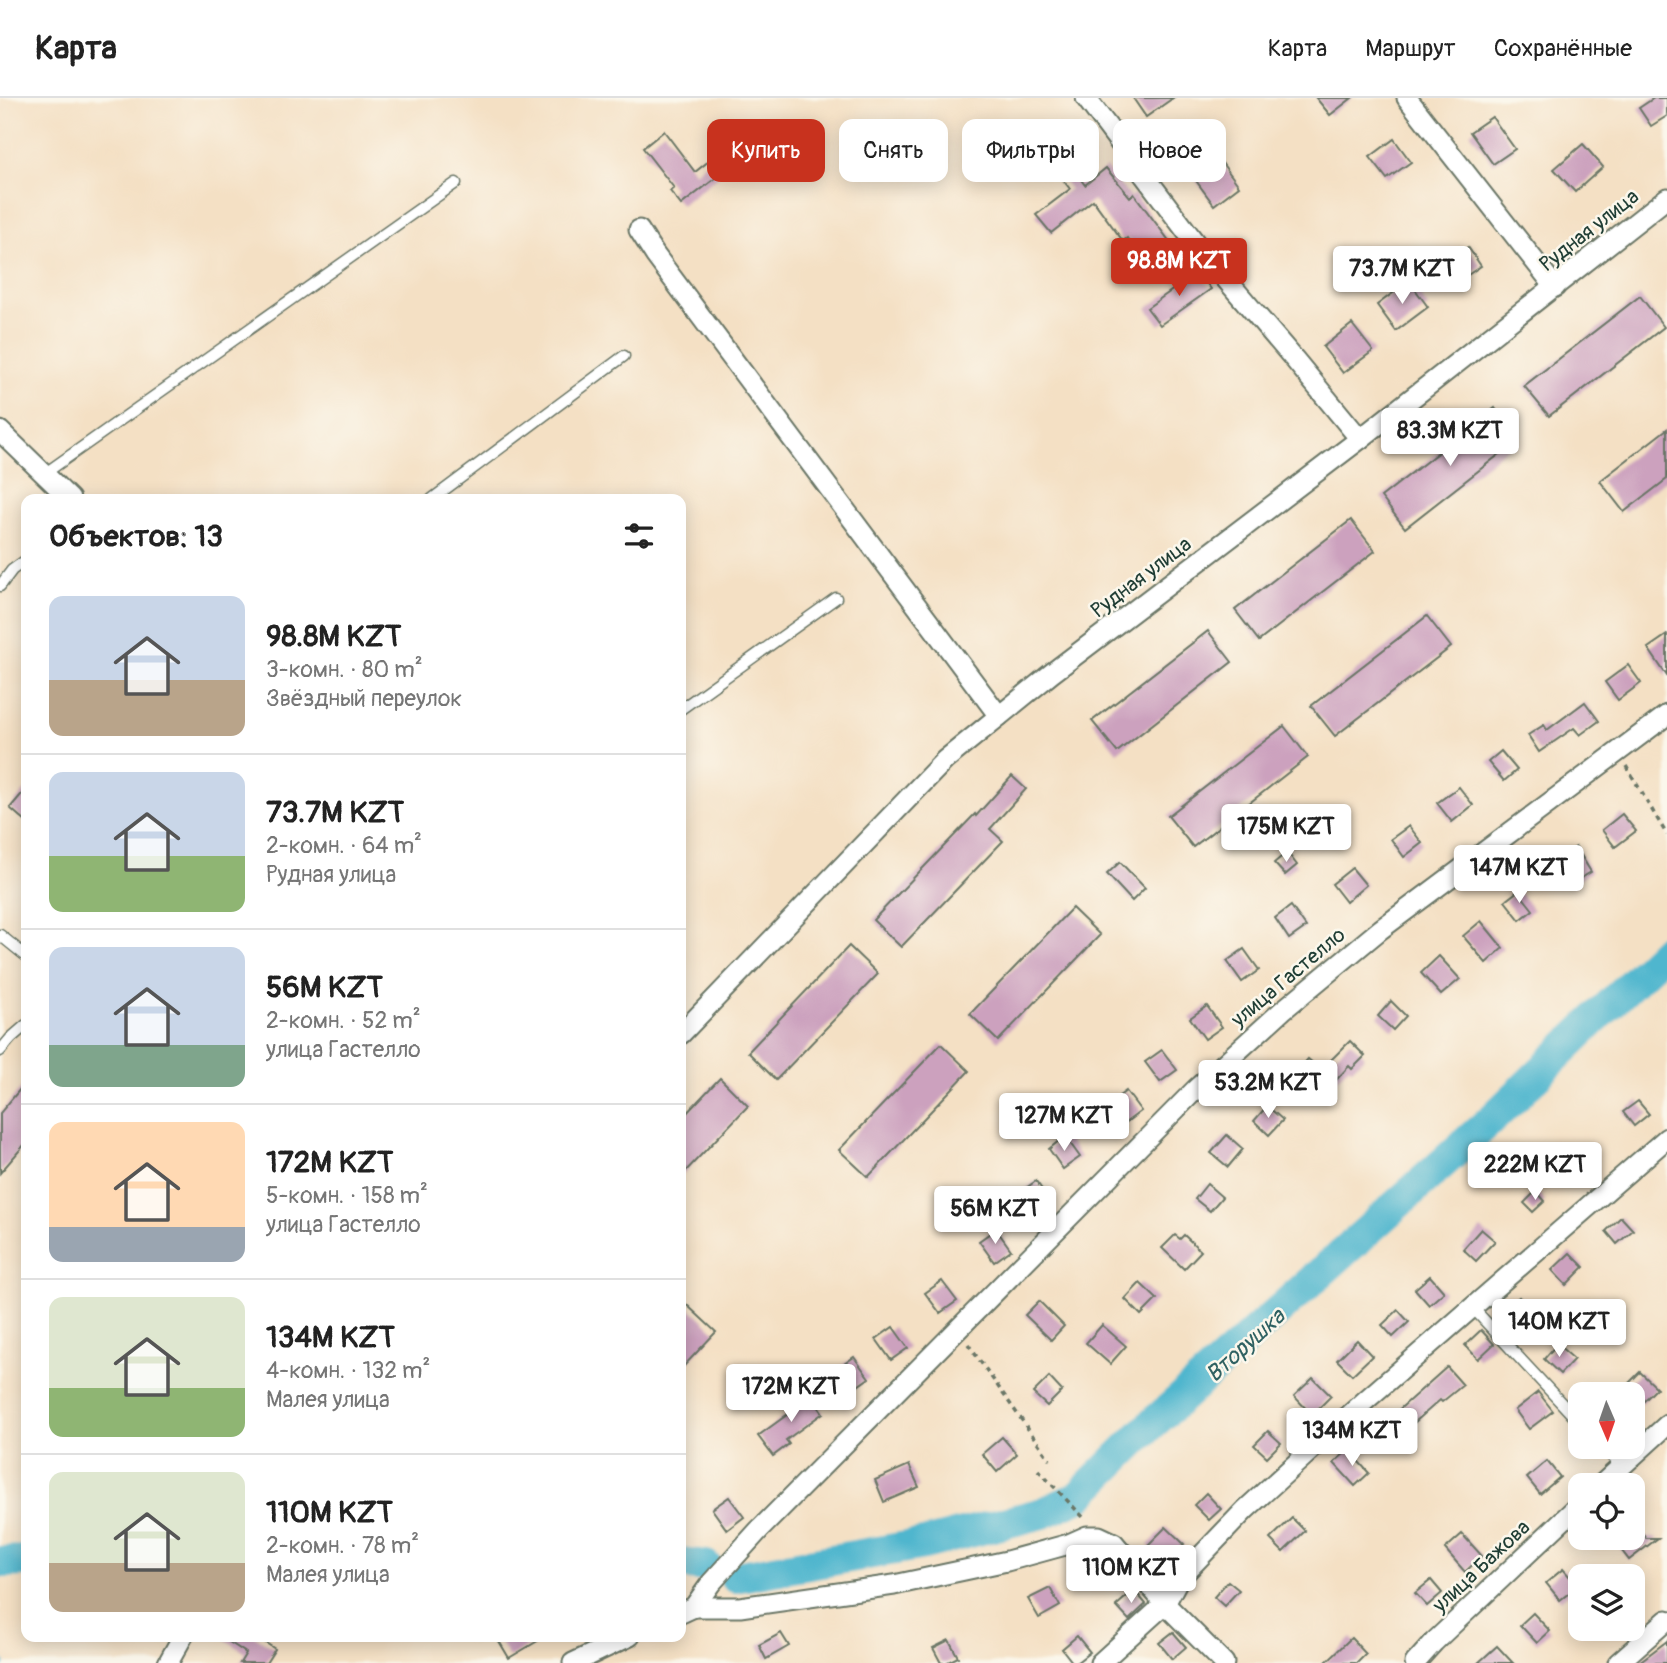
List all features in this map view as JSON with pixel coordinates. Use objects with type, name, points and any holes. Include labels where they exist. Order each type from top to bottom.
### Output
[{"type":"street","points":[[1086,98],[1196,244],[1360,439]]},
{"type":"street","points":[[1407,98],[1555,287]]},
{"type":"street","name":"Рудная улица","points":[[686,1029],[945,760],[1052,673],[1360,439],[1667,198]]},
{"type":"street","points":[[639,230],[999,716]]},
{"type":"street","points":[[0,431],[65,494]]},
{"type":"street","name":"улица Гастелло","points":[[687,1610],[759,1530],[1196,1089],[1283,1010],[1381,929],[1667,715]]},
{"type":"street","points":[[1100,1663],[1165,1604],[1178,1580],[1245,1510],[1366,1400],[1667,1138]]},
{"type":"street","points":[[1614,1473],[1665,1432]]},
{"type":"street","name":"улица Бажова","points":[[1415,1663],[1568,1515]]},
{"type":"street","points":[[687,1610],[740,1607],[894,1585],[1007,1561],[1069,1544],[1087,1536],[1099,1536],[1114,1543],[1165,1604],[1224,1663]]},
{"type":"street","points":[[1618,1663],[1667,1620]]},
{"type":"street","points":[[168,1663],[180,1642]]},
{"type":"street","points":[[573,1663],[617,1642]]},
{"type":"lane","points":[[44,474],[456,183]]},
{"type":"lane","points":[[439,494],[624,356]]},
{"type":"lane","points":[[0,586],[12,570],[21,564]]},
{"type":"lane","points":[[686,705],[836,598]]},
{"type":"lane","points":[[0,935],[21,952]]},
{"type":"lane","points":[[0,1051],[21,1030]]},
{"type":"lane","points":[[1472,1307],[1568,1410]]},
{"type":"lane","points":[[1615,1460],[1621,1466]]},
{"type":"path","points":[[1618,752],[1667,835]]},
{"type":"path","points":[[958,1329],[1050,1460]]},
{"type":"path","points":[[1038,1470],[1079,1510]]},
{"type":"building","points":[[1133,98],[1173,98],[1146,117]]},
{"type":"building","points":[[1316,98],[1352,98],[1330,115]]},
{"type":"building","points":[[1654,98],[1667,98],[1667,116],[1651,126],[1639,108]]},
{"type":"building","points":[[1492,117],[1515,149],[1493,164],[1470,132]]},
{"type":"building","points":[[664,131],[695,172],[707,163],[707,182],[711,182],[681,205],[670,191],[674,188],[643,148]]},
{"type":"building","points":[[1394,139],[1411,162],[1387,179],[1370,157]]},
{"type":"building","points":[[1583,144],[1603,167],[1575,192],[1554,169]]},
{"type":"building","points":[[1106,168],[1113,176],[1113,182],[1118,182],[1130,197],[1134,194],[1179,254],[1152,273],[1127,238],[1123,241],[1093,200],[1051,233],[1036,215],[1070,189],[1064,182],[1083,182],[1085,185],[1089,182],[1099,182],[1099,174]]},
{"type":"building","points":[[1226,168],[1239,186],[1214,205],[1197,182],[1226,182]]},
{"type":"building","points":[[1468,247],[1481,266],[1456,283],[1443,265]]},
{"type":"building","points":[[1198,272],[1211,289],[1160,325],[1147,308]]},
{"type":"building","points":[[1409,281],[1428,307],[1396,331],[1377,305]]},
{"type":"building","points":[[1640,296],[1664,327],[1549,416],[1524,386]]},
{"type":"building","points":[[1352,324],[1373,351],[1343,373],[1323,347]]},
{"type":"building","points":[[1495,408],[1519,439],[1405,528],[1381,497]]},
{"type":"building","points":[[1667,429],[1667,479],[1624,512],[1600,481]]},
{"type":"building","points":[[1351,520],[1375,551],[1259,641],[1235,610]]},
{"type":"building","points":[[1427,616],[1451,647],[1335,736],[1311,706]]},
{"type":"building","points":[[1208,631],[1232,662],[1117,752],[1092,721]]},
{"type":"building","points":[[1667,635],[1667,676],[1648,648]]},
{"type":"building","points":[[1628,665],[1641,683],[1618,700],[1605,682]]},
{"type":"building","points":[[1585,702],[1599,721],[1580,735],[1574,728],[1539,752],[1528,735],[1544,725],[1547,730]]},
{"type":"building","points":[[1284,726],[1308,757],[1193,847],[1168,816]]},
{"type":"building","points":[[1501,751],[1517,770],[1504,781],[1488,762]]},
{"type":"building","points":[[1012,776],[1026,789],[990,829],[1003,841],[901,947],[873,920]]},
{"type":"building","points":[[1459,787],[1473,805],[1452,822],[1437,803]]},
{"type":"building","points":[[21,795],[21,818],[10,808]]},
{"type":"building","points":[[1622,814],[1636,831],[1615,847],[1602,830]]},
{"type":"building","points":[[1409,826],[1422,843],[1404,857],[1391,839]]},
{"type":"building","points":[[1576,847],[1591,872],[1570,885],[1555,860]]},
{"type":"building","points":[[1287,852],[1297,865],[1285,875],[1274,863]]},
{"type":"building","points":[[1120,862],[1145,888],[1132,901],[1107,874]]},
{"type":"building","points":[[1352,868],[1366,885],[1346,902],[1332,884]]},
{"type":"building","points":[[1518,891],[1533,910],[1520,920],[1505,901]]},
{"type":"building","points":[[1291,906],[1306,927],[1289,939],[1275,918]]},
{"type":"building","points":[[1072,908],[1100,935],[998,1041],[970,1014]]},
{"type":"building","points":[[1481,921],[1503,948],[1486,963],[1463,936]]},
{"type":"building","points":[[849,946],[878,974],[776,1080],[748,1052]]},
{"type":"building","points":[[1244,949],[1259,970],[1242,982],[1227,961]]},
{"type":"building","points":[[1439,956],[1460,979],[1441,995],[1421,973]]},
{"type":"building","points":[[1391,1001],[1406,1016],[1393,1030],[1378,1016]]},
{"type":"building","points":[[1207,1006],[1222,1027],[1205,1039],[1190,1018]]},
{"type":"building","points":[[1350,1041],[1365,1056],[1352,1069],[1349,1066],[1317,1101],[1291,1078],[1308,1059],[1321,1070]]},
{"type":"building","points":[[941,1044],[969,1071],[868,1177],[839,1150]]},
{"type":"building","points":[[1162,1050],[1177,1070],[1160,1082],[1145,1062]]},
{"type":"building","points":[[720,1078],[748,1106],[686,1171],[686,1114]]},
{"type":"building","points":[[21,1088],[21,1149],[0,1173],[0,1113]]},
{"type":"building","points":[[1126,1091],[1141,1111],[1125,1123],[1110,1103]]},
{"type":"building","points":[[1638,1101],[1649,1114],[1634,1126],[1623,1112]]},
{"type":"building","points":[[1267,1106],[1283,1120],[1269,1135],[1254,1121]]},
{"type":"building","points":[[1227,1135],[1243,1149],[1228,1167],[1211,1153]]},
{"type":"building","points":[[1065,1136],[1080,1157],[1063,1169],[1049,1149]]},
{"type":"building","points":[[1036,1181],[1051,1202],[1034,1214],[1019,1193]]},
{"type":"building","points":[[1207,1184],[1222,1197],[1210,1211],[1195,1199]]},
{"type":"building","points":[[1536,1191],[1545,1201],[1533,1212],[1524,1203]]},
{"type":"building","points":[[1621,1217],[1633,1230],[1617,1244],[1606,1231]]},
{"type":"building","points":[[996,1229],[1011,1250],[994,1262],[979,1241]]},
{"type":"building","points":[[1481,1229],[1495,1241],[1476,1261],[1463,1249]]},
{"type":"building","points":[[1175,1235],[1180,1239],[1184,1235],[1201,1251],[1184,1269],[1162,1248]]},
{"type":"building","points":[[1570,1253],[1584,1267],[1566,1285],[1552,1270]]},
{"type":"building","points":[[1430,1276],[1444,1292],[1429,1305],[1415,1289]]},
{"type":"building","points":[[942,1281],[957,1301],[940,1313],[925,1293]]},
{"type":"building","points":[[1140,1283],[1157,1299],[1141,1315],[1125,1299]]},
{"type":"building","points":[[1519,1297],[1534,1313],[1518,1328],[1503,1311]]},
{"type":"building","points":[[1039,1301],[1064,1326],[1051,1340],[1025,1315]]},
{"type":"building","points":[[686,1306],[716,1332],[686,1364]]},
{"type":"building","points":[[1398,1310],[1409,1322],[1393,1337],[1382,1325]]},
{"type":"building","points":[[1102,1325],[1126,1346],[1110,1364],[1086,1343]]},
{"type":"building","points":[[893,1327],[908,1348],[891,1360],[876,1339]]},
{"type":"building","points":[[1481,1330],[1494,1344],[1478,1359],[1465,1345]]},
{"type":"building","points":[[1357,1340],[1372,1356],[1352,1375],[1337,1360]]},
{"type":"building","points":[[1557,1344],[1574,1359],[1560,1374],[1544,1359]]},
{"type":"building","points":[[854,1357],[869,1378],[852,1390],[837,1369]]},
{"type":"building","points":[[1447,1367],[1463,1385],[1442,1402],[1440,1400],[1407,1429],[1394,1414]]},
{"type":"building","points":[[1640,1372],[1657,1388],[1645,1400],[1645,1382],[1630,1382]]},
{"type":"building","points":[[1049,1377],[1062,1391],[1047,1406],[1033,1393]]},
{"type":"building","points":[[1313,1378],[1331,1396],[1312,1415],[1294,1396]]},
{"type":"building","points":[[808,1392],[823,1413],[786,1440],[789,1444],[773,1456],[758,1436],[795,1409],[791,1404]]},
{"type":"building","points":[[1538,1392],[1553,1411],[1529,1429],[1515,1410]]},
{"type":"building","points":[[1268,1431],[1281,1443],[1267,1457],[1254,1445]]},
{"type":"building","points":[[1002,1437],[1017,1454],[997,1472],[982,1454]]},
{"type":"building","points":[[1348,1450],[1369,1473],[1355,1486],[1334,1463]]},
{"type":"building","points":[[1547,1461],[1560,1477],[1540,1494],[1527,1478]]},
{"type":"building","points":[[909,1465],[919,1487],[884,1502],[875,1480]]},
{"type":"building","points":[[1206,1493],[1221,1509],[1209,1520],[1194,1505]]},
{"type":"building","points":[[729,1497],[744,1517],[727,1530],[712,1509]]},
{"type":"building","points":[[1292,1518],[1305,1531],[1283,1552],[1270,1539]]},
{"type":"building","points":[[1166,1527],[1184,1544],[1166,1562],[1148,1545]]},
{"type":"building","points":[[1462,1534],[1482,1556],[1465,1572],[1445,1549]]},
{"type":"building","points":[[1645,1537],[1658,1538],[1645,1548]]},
{"type":"building","points":[[1621,1550],[1642,1550],[1629,1560]]},
{"type":"building","points":[[1563,1569],[1568,1575],[1568,1594],[1560,1600],[1546,1583]]},
{"type":"building","points":[[1431,1580],[1442,1593],[1427,1606],[1415,1593]]},
{"type":"building","points":[[1228,1581],[1239,1590],[1224,1606],[1214,1597]]},
{"type":"building","points":[[1050,1588],[1060,1606],[1039,1618],[1028,1599]]},
{"type":"building","points":[[1134,1590],[1146,1604],[1129,1620],[1116,1606]]},
{"type":"building","points":[[1533,1613],[1550,1631],[1537,1643],[1520,1625]]},
{"type":"building","points":[[1173,1632],[1186,1647],[1172,1659],[1159,1643]]},
{"type":"building","points":[[781,1633],[789,1646],[766,1659],[759,1645]]},
{"type":"building","points":[[1077,1636],[1090,1652],[1073,1663],[1062,1649]]},
{"type":"building","points":[[1351,1638],[1366,1654],[1357,1663],[1325,1663]]},
{"type":"building","points":[[949,1640],[958,1657],[941,1663],[933,1648]]},
{"type":"building","points":[[1667,1641],[1667,1663],[1638,1663]]},
{"type":"building","points":[[229,1642],[264,1642],[275,1649],[266,1663],[240,1663],[246,1653]]},
{"type":"building","points":[[500,1642],[536,1642],[509,1658]]},
{"type":"building","points":[[1497,1646],[1513,1663],[1478,1663]]},
{"type":"waterway","name":"Вторушка","points":[[735,1577],[924,1544],[1043,1513],[1078,1497],[1151,1425],[1493,1118],[1667,949]]},
{"type":"waterway","name":"Вторушка","points":[[0,1562],[21,1561]]},
{"type":"waterway","name":"Вторушка","points":[[686,1564],[706,1566]]},
{"type":"waterway","points":[[0,1660],[3,1663]]}]
